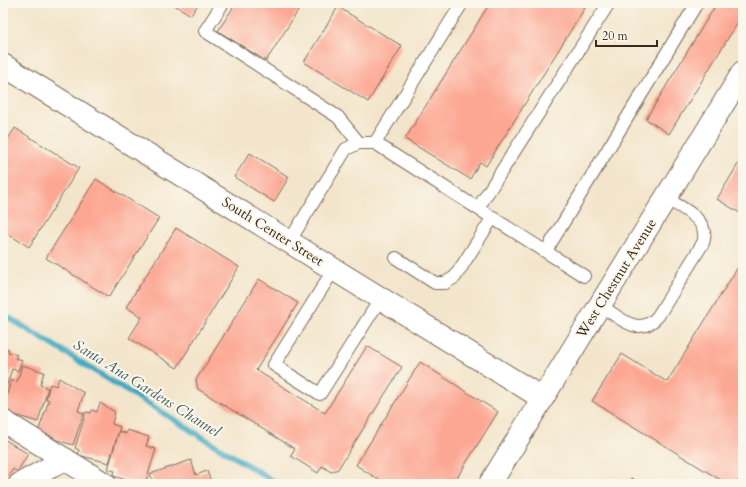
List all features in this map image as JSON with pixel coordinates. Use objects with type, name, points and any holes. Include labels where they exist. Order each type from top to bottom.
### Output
[{"type":"street","name":"South Center Street","points":[[3,65],[542,398]]},
{"type":"street","name":"West Chestnut Avenue","points":[[490,484],[743,72]]},
{"type":"street","points":[[3,421],[105,484]]},
{"type":"street","points":[[20,484],[65,460]]},
{"type":"lane","points":[[223,3],[205,31],[338,117],[359,143]]},
{"type":"lane","points":[[478,208],[610,3]]},
{"type":"lane","points":[[546,251],[697,3]]},
{"type":"lane","points":[[375,143],[456,5]]},
{"type":"lane","points":[[289,242],[346,149],[359,143],[375,143],[584,276]]},
{"type":"lane","points":[[600,305],[632,325],[641,328],[653,322],[703,243],[706,236],[705,229],[700,221],[666,198]]},
{"type":"lane","points":[[396,258],[435,283],[445,283],[455,277],[493,217]]},
{"type":"lane","points":[[334,269],[274,365],[294,378],[320,394],[381,298]]},
{"type":"building","points":[[171,3],[199,3],[191,15]]},
{"type":"building","points":[[236,3],[303,3],[266,61],[218,31]]},
{"type":"building","points":[[490,3],[588,3],[486,166],[480,162],[470,179],[405,139]]},
{"type":"building","points":[[717,3],[743,3],[743,14],[669,134],[646,119]]},
{"type":"building","points":[[338,7],[402,46],[368,102],[304,62]]},
{"type":"building","points":[[15,128],[79,168],[29,247],[3,231],[3,147]]},
{"type":"building","points":[[250,153],[289,177],[274,202],[234,177]]},
{"type":"building","points":[[743,156],[743,215],[717,199]]},
{"type":"building","points":[[96,179],[159,218],[109,297],[46,258]]},
{"type":"building","points":[[176,228],[239,267],[177,368],[129,338],[142,317],[126,307]]},
{"type":"building","points":[[743,259],[743,473],[736,484],[727,484],[592,401],[622,354],[667,382]]},
{"type":"building","points":[[259,279],[298,303],[256,370],[325,413],[367,346],[402,367],[338,469],[331,472],[322,466],[318,473],[291,456],[295,449],[198,389],[196,380]]},
{"type":"building","points":[[3,347],[9,349],[8,352],[17,355],[15,358],[22,360],[18,371],[12,369],[3,397]]},
{"type":"building","points":[[420,362],[498,412],[453,484],[385,484],[356,465]]},
{"type":"building","points":[[22,365],[44,372],[40,385],[48,388],[38,422],[8,413],[3,410],[11,380],[17,382]]},
{"type":"building","points":[[59,378],[84,393],[78,411],[84,413],[73,445],[38,432],[49,400],[46,399],[50,384],[56,386]]},
{"type":"building","points":[[100,403],[115,412],[112,424],[120,427],[109,463],[78,455],[79,450],[75,448],[86,412],[91,413],[92,410],[97,412]]},
{"type":"building","points":[[127,430],[149,437],[146,446],[156,449],[145,484],[136,483],[113,476],[115,471],[108,469],[119,431],[126,434]]},
{"type":"building","points":[[4,439],[28,454],[17,472],[13,469],[9,476],[3,472]]},
{"type":"building","points":[[191,460],[196,475],[207,471],[211,482],[207,484],[154,484],[150,474]]},
{"type":"building","points":[[631,478],[640,484],[628,484]]},
{"type":"waterway","name":"Santa Ana Gardens Channel","points":[[3,314],[278,484]]}]
